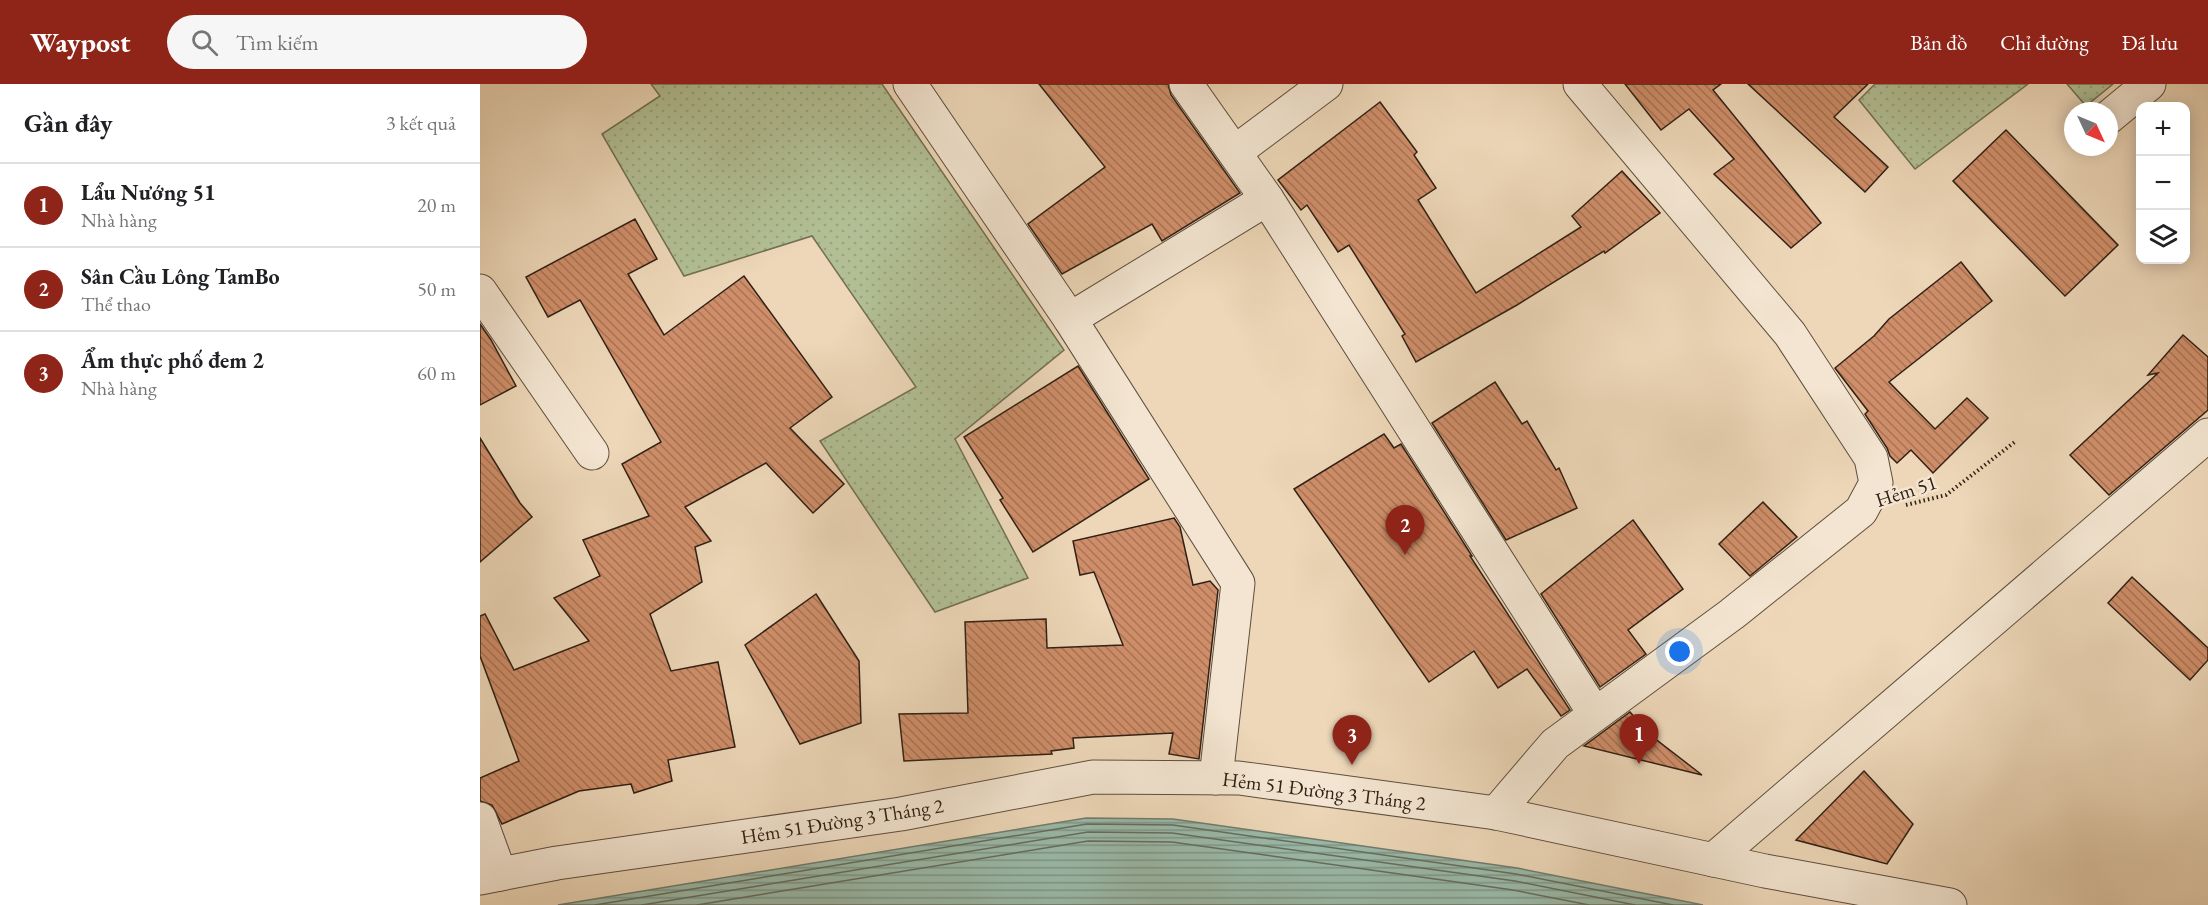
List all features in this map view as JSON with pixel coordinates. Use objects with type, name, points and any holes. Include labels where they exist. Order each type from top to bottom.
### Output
[{"type":"street","points":[[910,84],[1070,319],[1238,583],[1216,778]]},
{"type":"street","points":[[1186,84],[1267,199],[1594,714]]},
{"type":"street","points":[[1235,152],[1326,84]]},
{"type":"street","points":[[1496,813],[1555,744],[1732,614],[1861,511],[1876,483],[1871,458],[1790,334],[1580,84]]},
{"type":"street","points":[[2118,110],[2149,84]]},
{"type":"street","points":[[1070,319],[1267,199]]},
{"type":"street","points":[[480,291],[592,453]]},
{"type":"street","points":[[1713,860],[2208,435]]},
{"type":"street","name":"Hẻm 51 Đường 3 Tháng 2","points":[[490,876],[569,861],[901,814],[1093,777],[1239,778],[1496,813],[1713,860],[1950,905]]},
{"type":"street","points":[[480,819],[490,876]]},
{"type":"path","name":"Hẻm 51","points":[[1861,511],[1872,517],[1882,516],[1888,509],[1917,504],[1923,500],[1946,495],[2016,441]]},
{"type":"shaded area","points":[[651,84],[882,84],[1064,350],[955,439],[1028,578],[935,612],[820,441],[916,387],[812,236],[684,276],[602,134],[660,96]]},
{"type":"shaded area","points":[[1875,84],[2028,84],[1915,169],[1859,100]]},
{"type":"shaded area","points":[[2067,84],[2113,84],[2091,102],[2083,102]]},
{"type":"water","points":[[1086,818],[1173,819],[1517,868],[1703,905],[558,905]]},
{"type":"building","points":[[1039,84],[1168,84],[1171,95],[1240,193],[1162,241],[1152,224],[1062,274],[1028,224],[1105,167]]},
{"type":"building","points":[[1625,84],[1721,84],[1713,90],[1821,223],[1791,248],[1714,174],[1734,159],[1689,109],[1661,130]]},
{"type":"building","points":[[1748,84],[1868,84],[1834,117],[1888,167],[1865,192]]},
{"type":"building","points":[[1380,102],[1417,152],[1414,155],[1436,188],[1418,200],[1476,293],[1581,227],[1572,216],[1622,171],[1660,213],[1605,253],[1604,251],[1517,305],[1416,362],[1402,336],[1405,334],[1349,245],[1338,252],[1307,205],[1301,210],[1278,180]]},
{"type":"building","points":[[2006,130],[2118,245],[2065,296],[1953,181]]},
{"type":"building","points":[[635,219],[657,259],[628,274],[664,335],[744,276],[832,397],[790,428],[844,484],[813,513],[766,463],[685,507],[711,541],[695,547],[702,582],[650,614],[671,671],[718,662],[735,747],[668,760],[672,781],[634,793],[631,784],[579,791],[502,824],[492,805],[480,801],[480,778],[519,761],[480,656],[480,616],[485,614],[514,670],[589,641],[554,598],[600,576],[583,540],[649,516],[622,464],[661,442],[580,300],[548,317],[526,277]]},
{"type":"building","points":[[1961,262],[1992,301],[1889,382],[1935,429],[1967,398],[1988,418],[1933,473],[1911,450],[1897,463],[1890,456],[1865,414],[1868,411],[1835,368],[1874,336],[1889,319]]},
{"type":"building","points":[[480,324],[516,386],[480,405]]},
{"type":"building","points":[[2183,335],[2208,357],[2208,410],[2109,495],[2070,455],[2158,373],[2148,375]]},
{"type":"building","points":[[1078,366],[1149,479],[1033,552],[1000,500],[1003,498],[964,437]]},
{"type":"building","points":[[1495,382],[1522,424],[1527,421],[1556,470],[1559,468],[1577,508],[1506,540],[1432,423]]},
{"type":"building","points":[[1384,434],[1394,448],[1401,444],[1472,556],[1470,556],[1570,710],[1561,716],[1527,669],[1498,688],[1474,651],[1429,682],[1294,489]]},
{"type":"building","points":[[480,438],[520,503],[532,517],[480,562]]},
{"type":"building","points":[[1763,502],[1797,537],[1750,576],[1719,544]]},
{"type":"building","points":[[1174,518],[1180,527],[1193,585],[1210,581],[1218,590],[1199,759],[1169,754],[1173,733],[1073,738],[1074,748],[1051,751],[1052,754],[904,761],[899,714],[968,713],[965,622],[1046,619],[1047,648],[1123,645],[1094,572],[1080,575],[1073,541]]},
{"type":"building","points":[[1633,520],[1683,589],[1628,630],[1646,654],[1600,687],[1541,594]]},
{"type":"building","points":[[2132,577],[2208,648],[2208,660],[2190,680],[2108,603]]},
{"type":"building","points":[[816,594],[859,661],[861,723],[800,744],[745,645]]},
{"type":"building","points":[[1630,712],[1649,734],[1702,775],[1584,746]]},
{"type":"building","points":[[1864,771],[1913,824],[1887,864],[1796,840]]},
{"type":"place","name":"Sân Cầu Lông TamBo","points":[[1405,555]]},
{"type":"place","name":"Lẩu Nướng 51","points":[[1639,764]]},
{"type":"place","name":"Ẩm thực phố đem 2","points":[[1352,765]]}]
